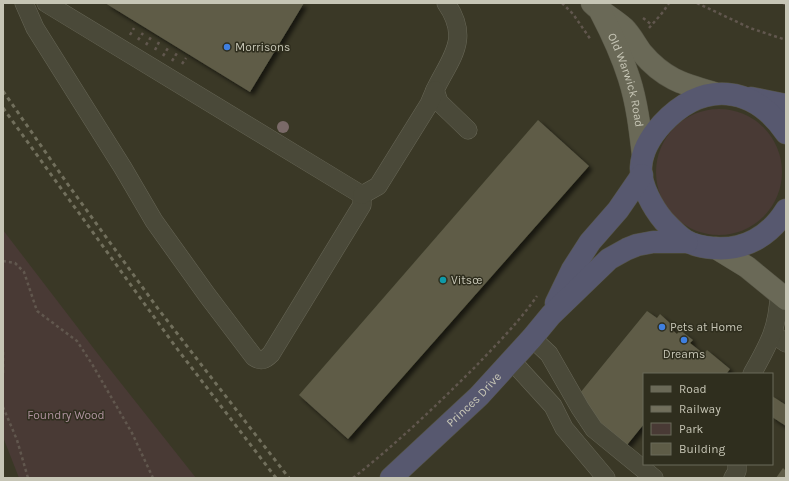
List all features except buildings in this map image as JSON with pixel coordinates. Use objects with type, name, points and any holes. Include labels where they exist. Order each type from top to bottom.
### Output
[{"type":"highway","points":[[714,93],[730,94],[786,105]]},
{"type":"highway","name":"Princes Drive","points":[[551,315],[572,270],[590,242],[618,210],[643,165],[657,129],[668,117],[682,106],[696,99],[714,93]]},
{"type":"highway","points":[[742,96],[766,112],[776,121],[786,134]]},
{"type":"highway","points":[[643,165],[649,198],[661,217],[687,242],[705,247],[740,247],[765,234],[774,226],[786,210]]},
{"type":"highway","name":"Princes Drive","points":[[391,478],[479,396],[551,315],[609,259],[637,245],[653,242],[687,242]]},
{"type":"main road","name":"Old Warwick Road","points":[[595,6],[625,29],[649,61],[667,76],[681,83],[714,93]]},
{"type":"main road","name":"Old Warwick Road","points":[[595,6],[619,50],[629,79],[636,105],[643,165]]},
{"type":"main road","points":[[716,248],[747,267],[783,297]]},
{"type":"street","points":[[24,3],[35,28],[123,168],[154,221],[207,295],[254,357],[258,360],[264,359],[271,354],[362,204],[362,195]]},
{"type":"street","points":[[46,3],[362,195]]},
{"type":"street","points":[[362,195],[378,186],[429,104],[452,60],[458,44],[458,32],[454,17],[446,3]]},
{"type":"street","points":[[435,90],[439,102],[468,130]]},
{"type":"street","points":[[753,373],[769,344],[779,338],[776,321],[783,297]]},
{"type":"street","points":[[532,338],[549,354],[580,408],[594,429],[654,478]]},
{"type":"street","points":[[511,360],[553,406],[564,428],[606,478]]},
{"type":"street","points":[[733,478],[738,471],[737,465]]},
{"type":"path","points":[[562,3],[573,14],[592,42]]},
{"type":"path","points":[[652,25],[669,3]]},
{"type":"path","points":[[697,3],[750,28],[786,40]]},
{"type":"path","points":[[158,46],[160,42]]},
{"type":"path","points":[[3,261],[15,263],[24,272],[37,311],[77,341],[132,433],[153,478]]},
{"type":"path","points":[[353,478],[381,455],[448,394],[502,338],[541,291]]},
{"type":"path","points":[[3,352],[3,375]]},
{"type":"path","points":[[3,407],[17,440],[28,478]]},
{"type":"green space","points":[[725,109],[737,111],[749,116],[764,127],[775,142],[780,154],[782,172],[780,190],[775,202],[764,217],[749,228],[737,233],[713,235],[701,233],[689,228],[674,217],[663,202],[658,190],[656,166],[658,154],[663,142],[674,127],[689,116],[701,111]]},
{"type":"green space","name":"Foundry Wood","points":[[3,230],[101,358],[196,478],[19,478],[3,437]]},
{"type":"railway","points":[[3,91],[69,186],[159,310],[289,478]]},
{"type":"railway","points":[[3,108],[175,346],[276,478]]},
{"type":"place","name":"Morrisons","points":[[227,47]]},
{"type":"place","name":"Vitsœ","points":[[443,280]]},
{"type":"place","name":"Pets at Home","points":[[662,327]]},
{"type":"place","name":"Dreams","points":[[684,340]]}]
